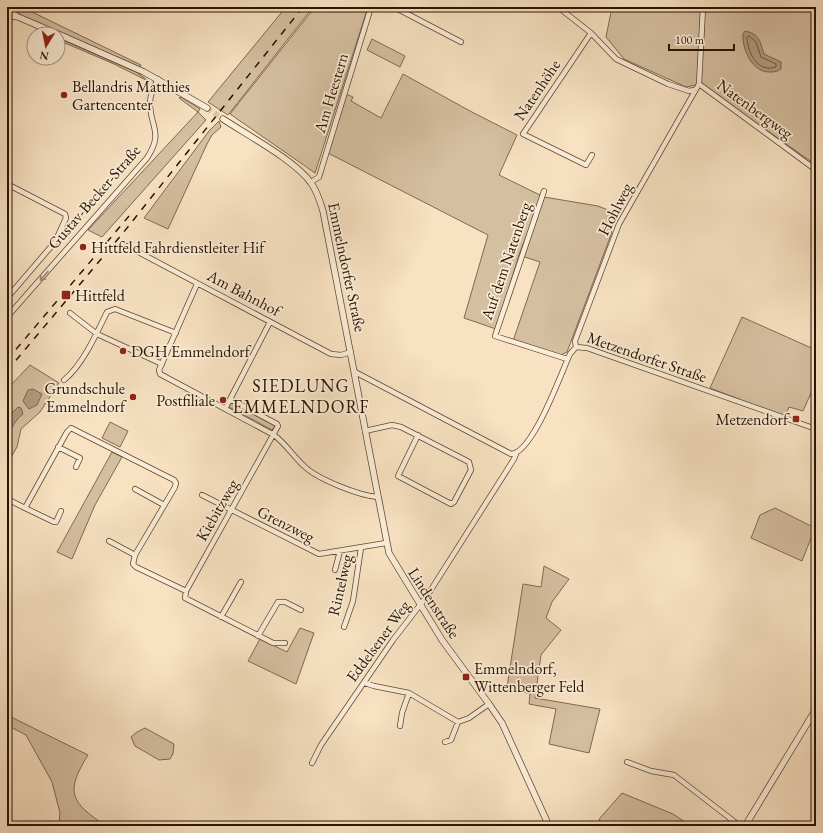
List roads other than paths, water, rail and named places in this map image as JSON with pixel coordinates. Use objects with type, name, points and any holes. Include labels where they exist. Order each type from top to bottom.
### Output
[{"type":"street","name":"Am Heestern","points":[[311,182],[318,177],[372,7]]},
{"type":"street","points":[[394,7],[461,42]]},
{"type":"street","name":"Natenbergweg","points":[[558,7],[591,33],[612,56],[631,67],[682,89],[694,90]]},
{"type":"street","points":[[699,84],[703,7]]},
{"type":"street","points":[[7,9],[18,17]]},
{"type":"street","points":[[7,15],[18,17],[39,26]]},
{"type":"street","name":"Natenhöhe","points":[[591,33],[523,134],[586,165],[592,155]]},
{"type":"street","points":[[66,38],[158,79],[206,108]]},
{"type":"street","name":"Gustav-Becker-Straße","points":[[7,317],[147,158],[154,148],[156,136],[155,124],[150,103],[151,94],[158,79]]},
{"type":"street","name":"Natenbergweg","points":[[699,84],[816,170]]},
{"type":"street","name":"Hohlweg","points":[[576,347],[575,341],[619,224],[694,90],[699,84]]},
{"type":"street","name":"Emmelndorfer Straße","points":[[223,119],[289,162],[311,182],[323,211],[355,372]]},
{"type":"street","points":[[7,184],[65,214],[66,218],[55,242],[7,298]]},
{"type":"street","name":"Auf dem Natenberg","points":[[544,191],[495,336],[567,359]]},
{"type":"street","name":"Am Bahnhof","points":[[127,246],[331,354],[341,355],[351,352]]},
{"type":"street","points":[[197,284],[159,370],[162,376],[274,435],[283,442],[308,470],[358,493],[378,497]]},
{"type":"street","points":[[64,380],[71,375],[97,334],[107,312],[115,309],[176,333]]},
{"type":"street","points":[[70,313],[97,334],[162,364]]},
{"type":"street","points":[[225,409],[270,322]]},
{"type":"street","name":"Metzendorfer Straße","points":[[516,454],[520,451],[541,419],[567,359],[576,347],[587,348],[816,429]]},
{"type":"street","points":[[355,372],[507,452],[516,454]]},
{"type":"street","name":"Lindenstraße","points":[[355,372],[386,543],[393,562],[442,640],[489,704],[512,745],[548,826]]},
{"type":"street","points":[[230,399],[277,424],[274,435]]},
{"type":"street","points":[[365,431],[397,426],[418,435],[469,462],[472,465],[472,470],[454,502],[451,504],[398,476],[418,435]]},
{"type":"street","points":[[25,508],[58,447],[67,432],[72,428],[174,480],[176,483],[175,487],[135,555],[133,564],[136,567],[186,591]]},
{"type":"street","name":"Kiebitzweg","points":[[221,617],[185,598],[186,591],[274,435]]},
{"type":"street","points":[[58,447],[80,458],[76,467]]},
{"type":"street","name":"Eddelsener Weg","points":[[312,763],[321,745],[392,640],[420,606],[516,454]]},
{"type":"street","points":[[135,490],[164,505]]},
{"type":"street","name":"Grenzweg","points":[[202,495],[312,552],[324,554],[386,543]]},
{"type":"street","points":[[7,499],[54,522],[56,522],[61,511]]},
{"type":"street","points":[[109,541],[135,555]]},
{"type":"street","name":"Rintelweg","points":[[344,627],[353,601],[361,548]]},
{"type":"street","points":[[335,570],[340,551]]},
{"type":"street","points":[[241,582],[221,617],[273,643],[285,643]]},
{"type":"street","points":[[258,636],[278,602],[285,602],[301,610]]},
{"type":"street","points":[[365,682],[374,686],[409,693],[458,722]]},
{"type":"street","points":[[400,726],[402,713],[409,693]]},
{"type":"street","points":[[445,742],[451,740],[458,722],[469,718],[489,704]]},
{"type":"street","points":[[744,826],[816,709]]},
{"type":"street","points":[[627,762],[651,771],[674,775],[740,826]]},
{"type":"water","points":[[745,31],[757,36],[764,54],[781,62],[781,69],[774,72],[763,71],[753,64],[746,53],[744,46],[743,34]]},
{"type":"water","points":[[33,389],[42,394],[37,405],[29,409],[23,401],[28,390]]},
{"type":"water","points":[[18,407],[21,408],[23,414],[7,434],[7,418]]},
{"type":"tunnel","points":[[207,108],[223,119]]},
{"type":"railway","points":[[7,371],[123,233],[303,7]]},
{"type":"railway","points":[[7,360],[129,216]]},
{"type":"place","name":"Bellandris Matthies Gartencenter","points":[[64,95]]},
{"type":"place","name":"Hittfeld Fahrdienstleiter Hif","points":[[83,247]]},
{"type":"place","name":"Hittfeld","points":[[66,295]]},
{"type":"place","name":"DGH Emmelndorf","points":[[123,351]]},
{"type":"place","name":"Grundschule Emmelndorf","points":[[133,397]]},
{"type":"place","name":"Postfiliale","points":[[223,400]]},
{"type":"place","name":"Metzendorf","points":[[796,419]]},
{"type":"place","name":"Emmelndorf, Wittenberger Feld","points":[[466,677]]},
{"type":"district","name":"SIEDLUNG EMMELNDORF","points":[[301,395]]}]
